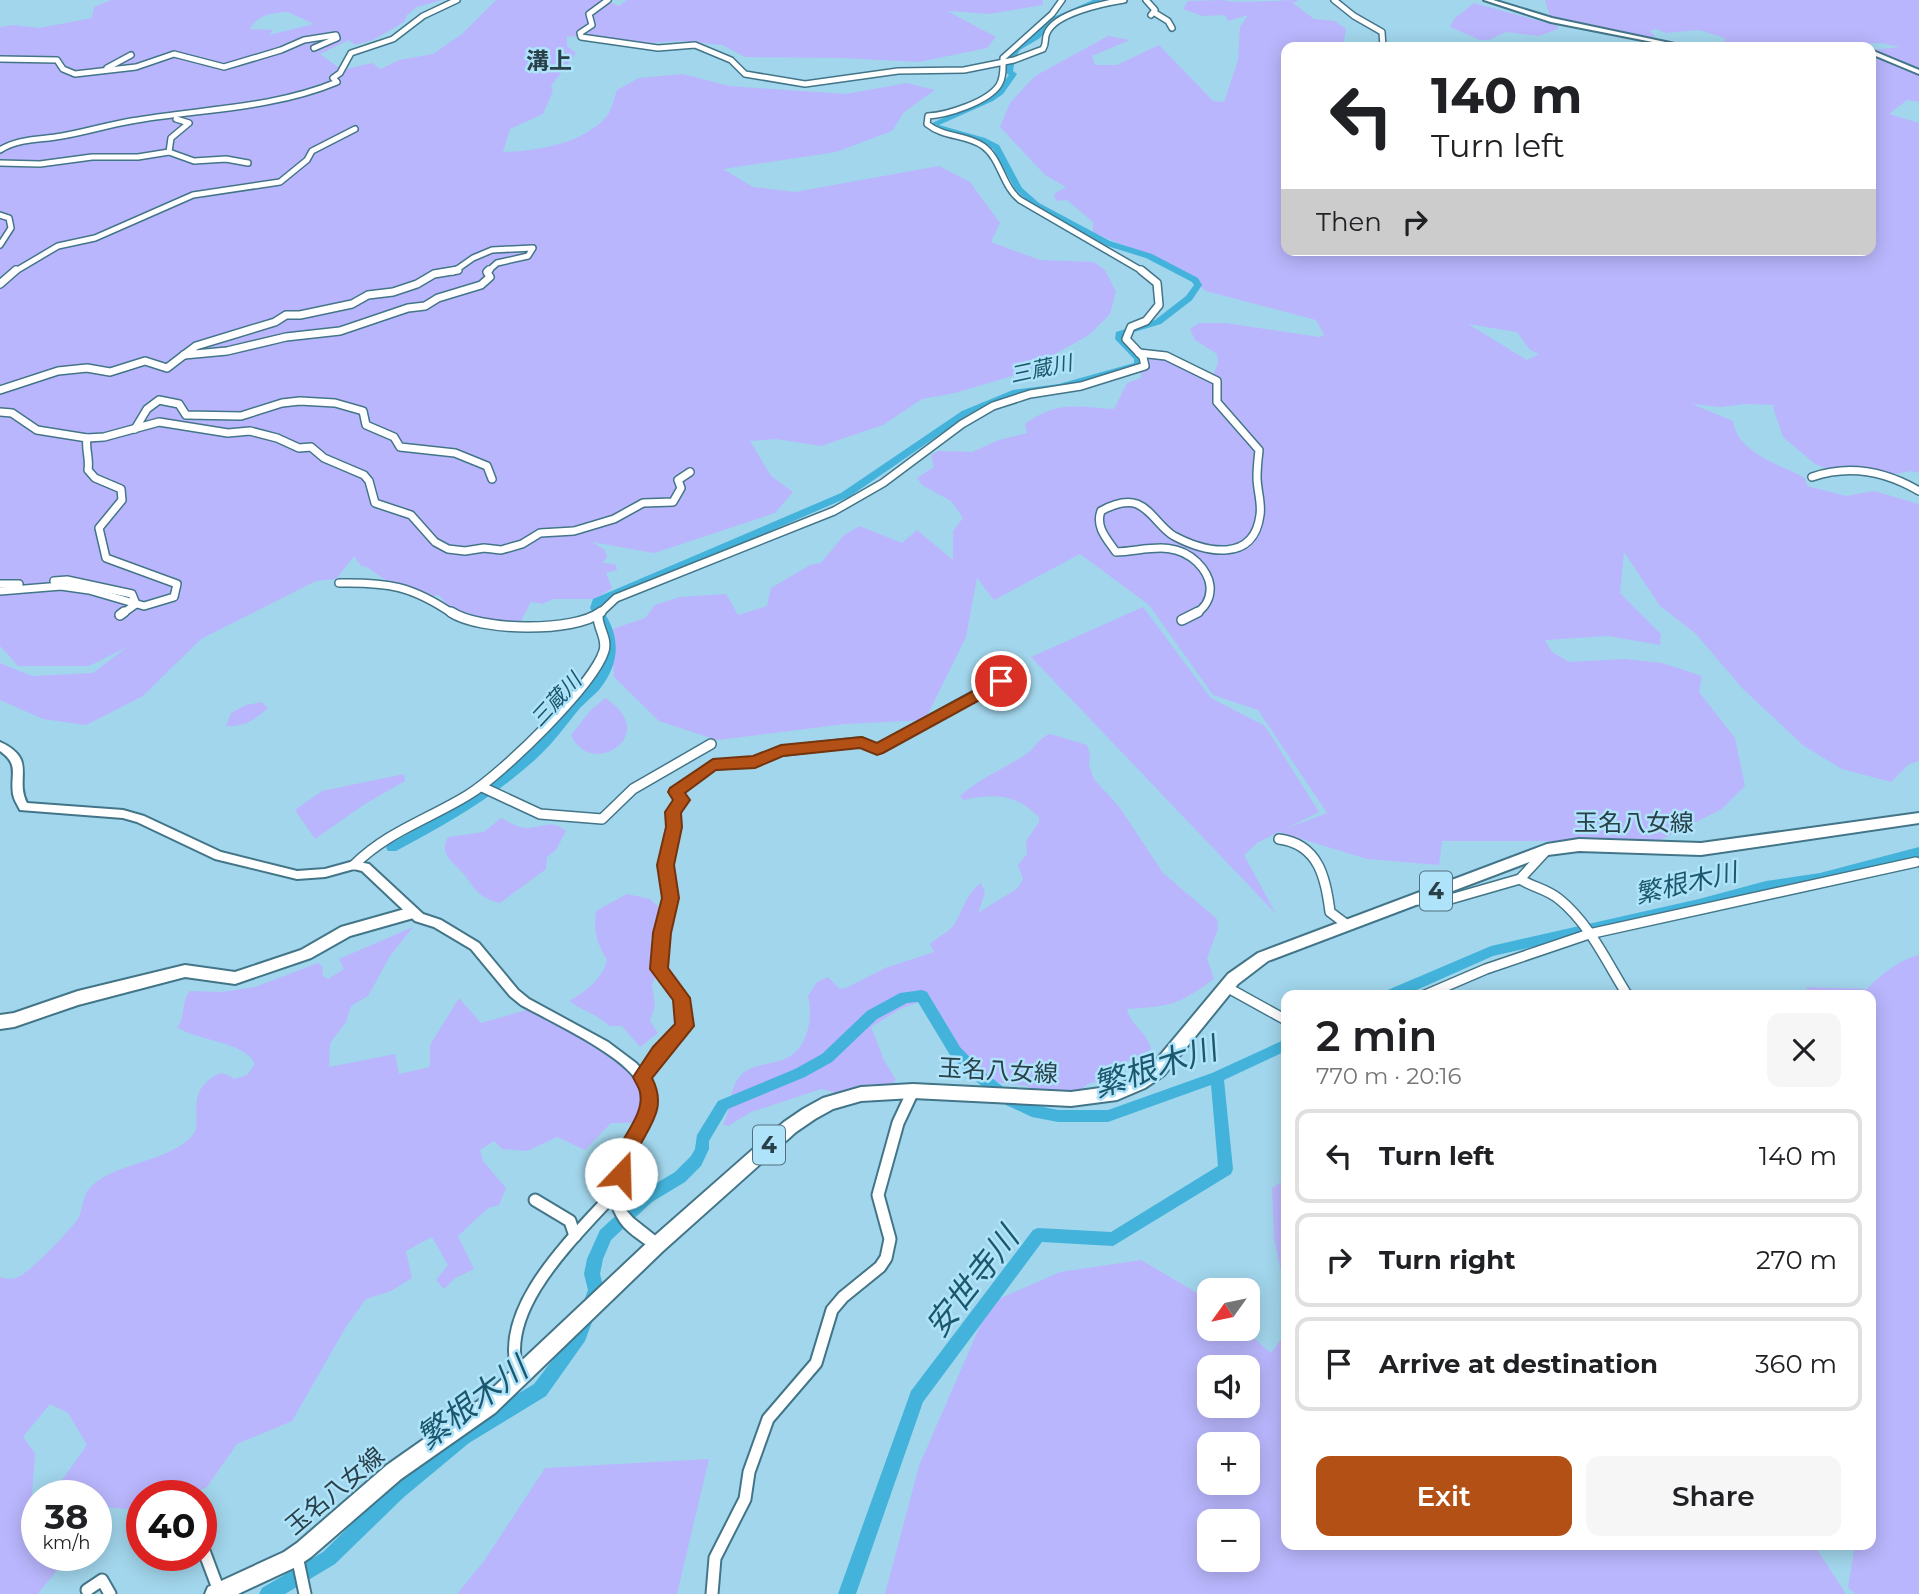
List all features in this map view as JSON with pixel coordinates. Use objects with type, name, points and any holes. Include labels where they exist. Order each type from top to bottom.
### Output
[{"type":"main road","name":"玉名八女線","points":[[217,1592],[297,1555],[394,1472],[488,1406],[657,1245],[790,1127],[829,1103],[861,1094],[913,1091],[1093,1097],[1116,1093],[1139,1083],[1158,1070],[1233,979],[1281,948],[1547,850],[1579,845],[1701,849],[1919,818]]},
{"type":"main road","points":[[0,1022],[14,1020],[78,998],[186,971],[235,978],[306,954],[346,931],[412,913]]},
{"type":"street","points":[[0,150],[8,145],[38,138],[59,137],[130,121],[240,107],[320,89],[337,82],[333,78],[340,74],[351,53],[393,39],[423,16],[457,0]]},
{"type":"street","points":[[608,0],[589,14],[592,25],[580,33],[581,37],[658,48],[695,45],[731,60],[746,74],[805,84],[898,71],[964,69],[1009,61],[1043,49],[1046,46],[1046,32],[1061,19],[1099,5],[1124,0]]},
{"type":"street","points":[[340,583],[382,582],[400,586],[431,597],[456,616],[488,624],[530,626],[569,622],[599,614],[616,598],[834,511],[883,483],[962,424],[993,406],[1030,394],[1081,386],[1145,366],[1144,359],[1125,339],[1131,327],[1146,321],[1159,305],[1154,279],[1111,250],[1031,208],[1013,194],[992,156],[980,144],[948,136],[927,124],[928,116],[939,116],[954,110],[982,98],[998,87],[1009,61],[1009,51],[1052,14],[1062,0]]},
{"type":"street","points":[[1146,0],[1154,6],[1153,14],[1168,21],[1172,28]]},
{"type":"street","points":[[1334,0],[1375,31],[1382,32],[1383,42]]},
{"type":"street","points":[[1487,0],[1540,17],[1662,42]]},
{"type":"street","points":[[0,59],[57,60],[63,69],[75,74],[136,67],[174,54],[224,67],[281,50],[304,40],[336,35],[337,37],[314,48]]},
{"type":"street","points":[[1876,54],[1919,72]]},
{"type":"street","points":[[106,69],[131,55]]},
{"type":"street","points":[[169,118],[189,123],[168,139],[166,144],[169,152]]},
{"type":"street","points":[[0,284],[21,265],[58,246],[95,238],[182,199],[223,188],[280,182],[307,160],[312,151],[355,129]]},
{"type":"street","points":[[0,163],[40,164],[92,157],[138,157],[169,152],[194,161],[226,159],[248,163]]},
{"type":"street","points":[[0,215],[9,218],[11,228],[0,245]]},
{"type":"street","points":[[0,390],[58,371],[87,368],[110,372],[145,361],[167,368],[195,346],[275,322],[286,315],[300,315],[352,304],[368,295],[393,292],[417,284],[433,274],[457,271],[467,260],[487,251],[519,246],[533,248],[528,256],[497,263],[487,272],[490,277],[481,285],[438,298],[425,306],[408,308],[340,331],[286,337],[227,351],[184,355]]},
{"type":"street","points":[[1139,353],[1166,356],[1217,381],[1217,402],[1259,450],[1257,477],[1261,513],[1257,529],[1242,547],[1230,552],[1196,545],[1172,535],[1143,507],[1134,503],[1115,504],[1101,511],[1098,519],[1102,532],[1116,552],[1175,548],[1191,555],[1204,568],[1208,577],[1208,598],[1203,608],[1182,620]]},
{"type":"street","points":[[135,429],[148,409],[159,400],[179,404],[186,415],[212,419],[243,416],[301,400],[352,406],[363,411],[366,425],[394,437],[400,447],[455,453],[487,466],[492,479]]},
{"type":"street","points":[[0,412],[12,413],[37,430],[87,438],[104,437],[159,422],[228,433],[250,431],[277,438],[299,448],[311,447],[324,458],[364,475],[369,481],[374,503],[411,515],[435,542],[448,549],[465,551],[484,548],[501,550],[522,544],[540,533],[574,531],[614,519],[643,503],[673,502],[681,488],[678,480],[690,472]]},
{"type":"street","points":[[0,591],[61,586],[89,590],[133,605],[144,606],[174,597],[177,584],[162,574],[124,568],[106,558],[99,528],[122,500],[121,489],[95,478],[88,470],[90,456],[86,445],[87,438]]},
{"type":"street","points":[[1812,477],[1832,471],[1874,472],[1891,475],[1919,491]]},
{"type":"street","points":[[0,584],[67,580],[132,594],[136,599],[133,605],[120,615]]},
{"type":"street","points":[[354,865],[369,848],[482,787],[549,722],[596,669],[605,645],[597,618],[599,614]]},
{"type":"street","points":[[642,1077],[659,1053],[685,1026],[681,998],[659,969],[662,933],[671,898],[666,865],[674,827],[673,812],[682,800],[676,792],[713,765],[755,762],[781,751],[862,742],[877,749],[1001,681]]},
{"type":"street","points":[[482,787],[540,814],[602,819],[633,789],[711,744]]},
{"type":"street","points":[[0,746],[14,754],[18,762],[20,802],[32,810],[123,814],[219,856],[297,875],[325,873],[354,865],[365,867],[412,913],[460,934],[475,946],[524,1002],[615,1053],[642,1077],[649,1092],[649,1110],[624,1158],[618,1189],[622,1214],[632,1226],[657,1245]]},
{"type":"street","points":[[1279,839],[1285,839],[1309,851],[1323,865],[1330,912],[1346,924]]},
{"type":"street","points":[[1412,900],[1440,902],[1520,879],[1547,850]]},
{"type":"street","points":[[1437,990],[1486,969],[1589,934],[1916,862]]},
{"type":"street","points":[[1520,879],[1556,896],[1579,920],[1624,990]]},
{"type":"street","points":[[1230,989],[1281,1017]]},
{"type":"street","points":[[712,1594],[715,1558],[745,1499],[754,1452],[768,1419],[816,1363],[823,1348],[832,1310],[887,1258],[890,1239],[878,1195],[898,1123],[913,1091]]},
{"type":"street","points":[[519,1377],[512,1355],[515,1337],[528,1302],[553,1257],[618,1189]]},
{"type":"street","points":[[535,1200],[570,1221],[575,1236]]},
{"type":"street","points":[[297,1555],[306,1594]]},
{"type":"street","points":[[210,1571],[217,1592]]},
{"type":"street","points":[[87,1590],[102,1580],[110,1594]]},
{"type":"shaded area","points":[[111,0],[442,0],[417,7],[407,15],[404,22],[373,40],[355,45],[349,40],[320,54],[342,70],[372,63],[381,69],[399,60],[433,54],[462,34],[496,0],[604,0],[619,6],[627,0],[1043,0],[1043,5],[989,14],[947,11],[996,37],[987,48],[919,62],[745,57],[722,45],[681,41],[648,43],[567,36],[567,46],[576,53],[551,86],[553,91],[543,114],[510,129],[503,152],[545,148],[585,133],[607,116],[617,90],[639,78],[683,74],[729,86],[846,94],[907,83],[935,90],[904,112],[892,131],[836,152],[723,169],[753,187],[795,192],[939,166],[970,182],[1000,223],[991,242],[1040,260],[1094,262],[1105,270],[1116,292],[1110,314],[1089,335],[1019,374],[955,393],[922,399],[883,425],[821,446],[776,439],[750,441],[771,476],[793,492],[775,513],[654,553],[592,542],[605,550],[607,556],[603,563],[615,564],[617,570],[606,573],[612,588],[595,599],[553,599],[543,604],[531,602],[521,621],[501,625],[456,616],[439,595],[408,596],[367,567],[361,566],[354,556],[336,579],[316,581],[201,639],[143,696],[86,725],[43,719],[0,700],[0,663],[32,676],[93,673],[127,647],[89,666],[18,666],[0,646],[0,27],[14,25],[39,28],[92,18],[94,7]],"holes":[[[282,12],[288,12],[314,24],[269,35],[273,30],[250,29],[261,17]]]},
{"type":"shaded area","points":[[1299,0],[1293,3],[1314,19],[1335,21],[1346,29],[1344,42],[1281,42],[1281,256],[1876,256],[1876,49],[1900,47],[1876,42],[1725,42],[1725,38],[1699,30],[1666,33],[1656,29],[1649,31],[1655,36],[1652,40],[1551,20],[1545,0],[1919,0],[1919,102],[1907,100],[1889,114],[1919,123],[1919,473],[1911,471],[1891,475],[1830,470],[1815,464],[1783,437],[1773,407],[1775,405],[1745,404],[1721,407],[1692,404],[1733,421],[1736,432],[1751,450],[1805,478],[1807,486],[1846,496],[1874,491],[1919,504],[1919,761],[1909,764],[1891,782],[1842,769],[1804,746],[1742,688],[1696,634],[1660,606],[1624,552],[1620,593],[1661,634],[1660,645],[1608,636],[1545,640],[1552,652],[1569,662],[1624,659],[1662,663],[1702,676],[1699,692],[1735,738],[1745,786],[1722,809],[1658,841],[1442,841],[1439,865],[1367,859],[1279,832],[1257,843],[1244,855],[1276,914],[1031,657],[1143,607],[1211,698],[1265,726],[1319,812],[1285,829],[1327,813],[1258,710],[1213,695],[1149,605],[1080,554],[994,600],[977,578],[966,637],[925,720],[845,724],[717,740],[659,721],[614,677],[610,630],[645,618],[655,605],[680,597],[726,594],[738,615],[767,606],[771,588],[810,565],[821,563],[844,535],[860,526],[902,543],[917,530],[953,560],[953,531],[963,518],[951,501],[922,485],[917,478],[934,467],[931,455],[938,451],[972,452],[999,440],[1027,433],[1025,424],[1058,408],[1114,409],[1127,383],[1141,378],[1139,353],[1159,354],[1212,378],[1218,363],[1217,354],[1195,340],[1190,329],[1199,323],[1226,323],[1319,337],[1324,335],[1316,320],[1206,291],[1191,277],[1174,267],[1093,232],[1093,222],[1067,200],[1056,201],[1054,194],[1066,187],[1045,175],[1000,127],[1010,103],[1035,76],[1108,36],[1130,40],[1092,56],[1095,65],[1117,65],[1159,45],[1213,101],[1224,102],[1238,60],[1240,27],[1248,15],[1228,21],[1225,15],[1202,16],[1183,9],[1188,1]],"holes":[[[1468,324],[1517,332],[1530,350],[1539,354],[1527,360]]]},
{"type":"shaded area","points":[[1474,3],[1558,26],[1558,29],[1539,36],[1506,32],[1489,40],[1480,40],[1450,27],[1454,19]]},
{"type":"shaded area","points":[[605,698],[621,712],[627,726],[625,738],[617,747],[605,753],[592,753],[580,748],[571,735],[590,711]]},
{"type":"shaded area","points":[[262,702],[268,708],[254,719],[244,724],[226,726],[231,713],[246,705]]},
{"type":"shaded area","points":[[1050,734],[1087,745],[1090,754],[1089,766],[1094,779],[1120,808],[1163,873],[1217,919],[1218,929],[1207,958],[1214,979],[1174,1003],[1127,1009],[1151,1049],[1124,1063],[1106,1079],[1088,1084],[1079,1092],[1040,1099],[1028,1086],[1002,1083],[968,1073],[931,998],[902,1008],[871,1027],[884,1060],[896,1080],[892,1084],[871,1084],[839,1093],[821,1089],[751,1112],[728,1126],[723,1124],[734,1086],[742,1074],[752,1068],[787,1058],[805,1039],[810,1013],[808,996],[817,982],[828,977],[840,989],[846,988],[885,968],[934,952],[930,944],[953,926],[968,898],[981,883],[985,893],[978,913],[1018,888],[1023,879],[1018,865],[1027,854],[1026,841],[1039,822],[1039,817],[1022,804],[1004,797],[985,796],[963,800],[960,796],[1025,755]]},
{"type":"shaded area","points":[[404,774],[405,781],[365,804],[315,839],[295,810],[322,791]]},
{"type":"shaded area","points":[[501,818],[524,828],[556,825],[566,831],[556,850],[547,857],[546,869],[500,903],[477,891],[450,860],[445,848],[448,837],[484,832]]},
{"type":"shaded area","points":[[627,894],[650,899],[662,910],[650,940],[659,969],[652,984],[655,1006],[650,1021],[658,1033],[640,1047],[622,1026],[609,1026],[569,1001],[587,989],[605,967],[607,960],[595,925],[596,911]]},
{"type":"shaded area","points":[[413,927],[390,956],[368,996],[351,1006],[346,1022],[330,1043],[329,1067],[395,1054],[399,1074],[430,1067],[430,1045],[459,998],[481,1023],[530,1009],[629,1067],[643,1101],[639,1123],[611,1123],[585,1150],[557,1137],[527,1151],[502,1149],[494,1141],[480,1150],[483,1161],[506,1188],[499,1205],[488,1208],[458,1236],[474,1269],[455,1278],[444,1289],[436,1280],[448,1265],[432,1237],[406,1251],[412,1278],[391,1291],[366,1299],[347,1325],[292,1421],[237,1444],[212,1480],[126,1480],[126,1509],[112,1508],[112,1480],[62,1480],[87,1445],[68,1413],[50,1404],[23,1437],[35,1453],[33,1480],[21,1480],[21,1571],[56,1571],[38,1594],[0,1594],[0,1277],[17,1277],[41,1259],[77,1220],[86,1193],[98,1181],[168,1152],[192,1136],[195,1131],[199,1093],[211,1078],[220,1073],[234,1079],[247,1075],[255,1064],[250,1057],[232,1046],[177,1027],[190,991],[222,992],[255,987],[318,963],[322,966],[323,976],[328,979],[344,969],[339,959]]},
{"type":"shaded area","points":[[1919,955],[1919,1594],[1855,1594],[1848,1587],[1854,1550],[1876,1550],[1876,990],[1807,990],[1807,987],[1867,989],[1904,960]]},
{"type":"shaded area","points":[[1281,1182],[1281,1271],[1274,1238],[1272,1188]]},
{"type":"shaded area","points":[[1141,1260],[1197,1293],[1197,1341],[1257,1341],[1271,1353],[1281,1340],[1281,1550],[1817,1550],[1846,1594],[885,1594],[919,1466],[990,1303],[1060,1272]]},
{"type":"shaded area","points":[[709,1459],[677,1594],[457,1594],[484,1561],[545,1468]]},
{"type":"waterway","name":"三蔵川","points":[[392,848],[468,804],[514,771],[556,731],[593,689],[607,669],[612,649],[608,628],[595,608],[597,602],[845,495],[965,413],[1016,392],[1060,387],[1138,365],[1139,359],[1120,339],[1119,334],[1158,322],[1189,298],[1198,285],[1195,280],[1149,256],[1107,243],[1036,205],[1019,189],[996,147],[932,125],[1000,92],[1013,74],[1009,72],[1011,58],[1017,49],[1037,36],[1051,20],[1099,0]]},
{"type":"waterway","name":"繁根木川","points":[[1402,990],[1491,951],[1699,904],[1766,886],[1820,878],[1919,852]]},
{"type":"waterway","name":"繁根木川","points":[[268,1594],[329,1558],[398,1491],[463,1437],[540,1390],[577,1341],[596,1290],[592,1274],[605,1235],[647,1197],[680,1177],[696,1161],[702,1149],[702,1140],[723,1105],[800,1073],[827,1058],[872,1015],[905,997],[922,996],[955,1051],[978,1075],[1011,1101],[1032,1111],[1058,1116],[1108,1116],[1217,1077]]},
{"type":"waterway","name":"繁根木川","points":[[1217,1077],[1281,1047]]},
{"type":"waterway","name":"安世寺川","points":[[847,1594],[917,1397],[1038,1235],[1113,1239],[1226,1169],[1217,1077]]},
{"type":"district","name":"溝上","points":[[549,61]]},
{"type":"route","points":[[621,1174],[624,1158],[649,1110],[649,1092],[642,1077],[659,1053],[685,1026],[681,998],[659,969],[662,933],[671,898],[666,865],[674,827],[673,812],[682,800],[676,792],[713,765],[755,762],[781,751],[862,742],[877,749],[1001,681]]}]
